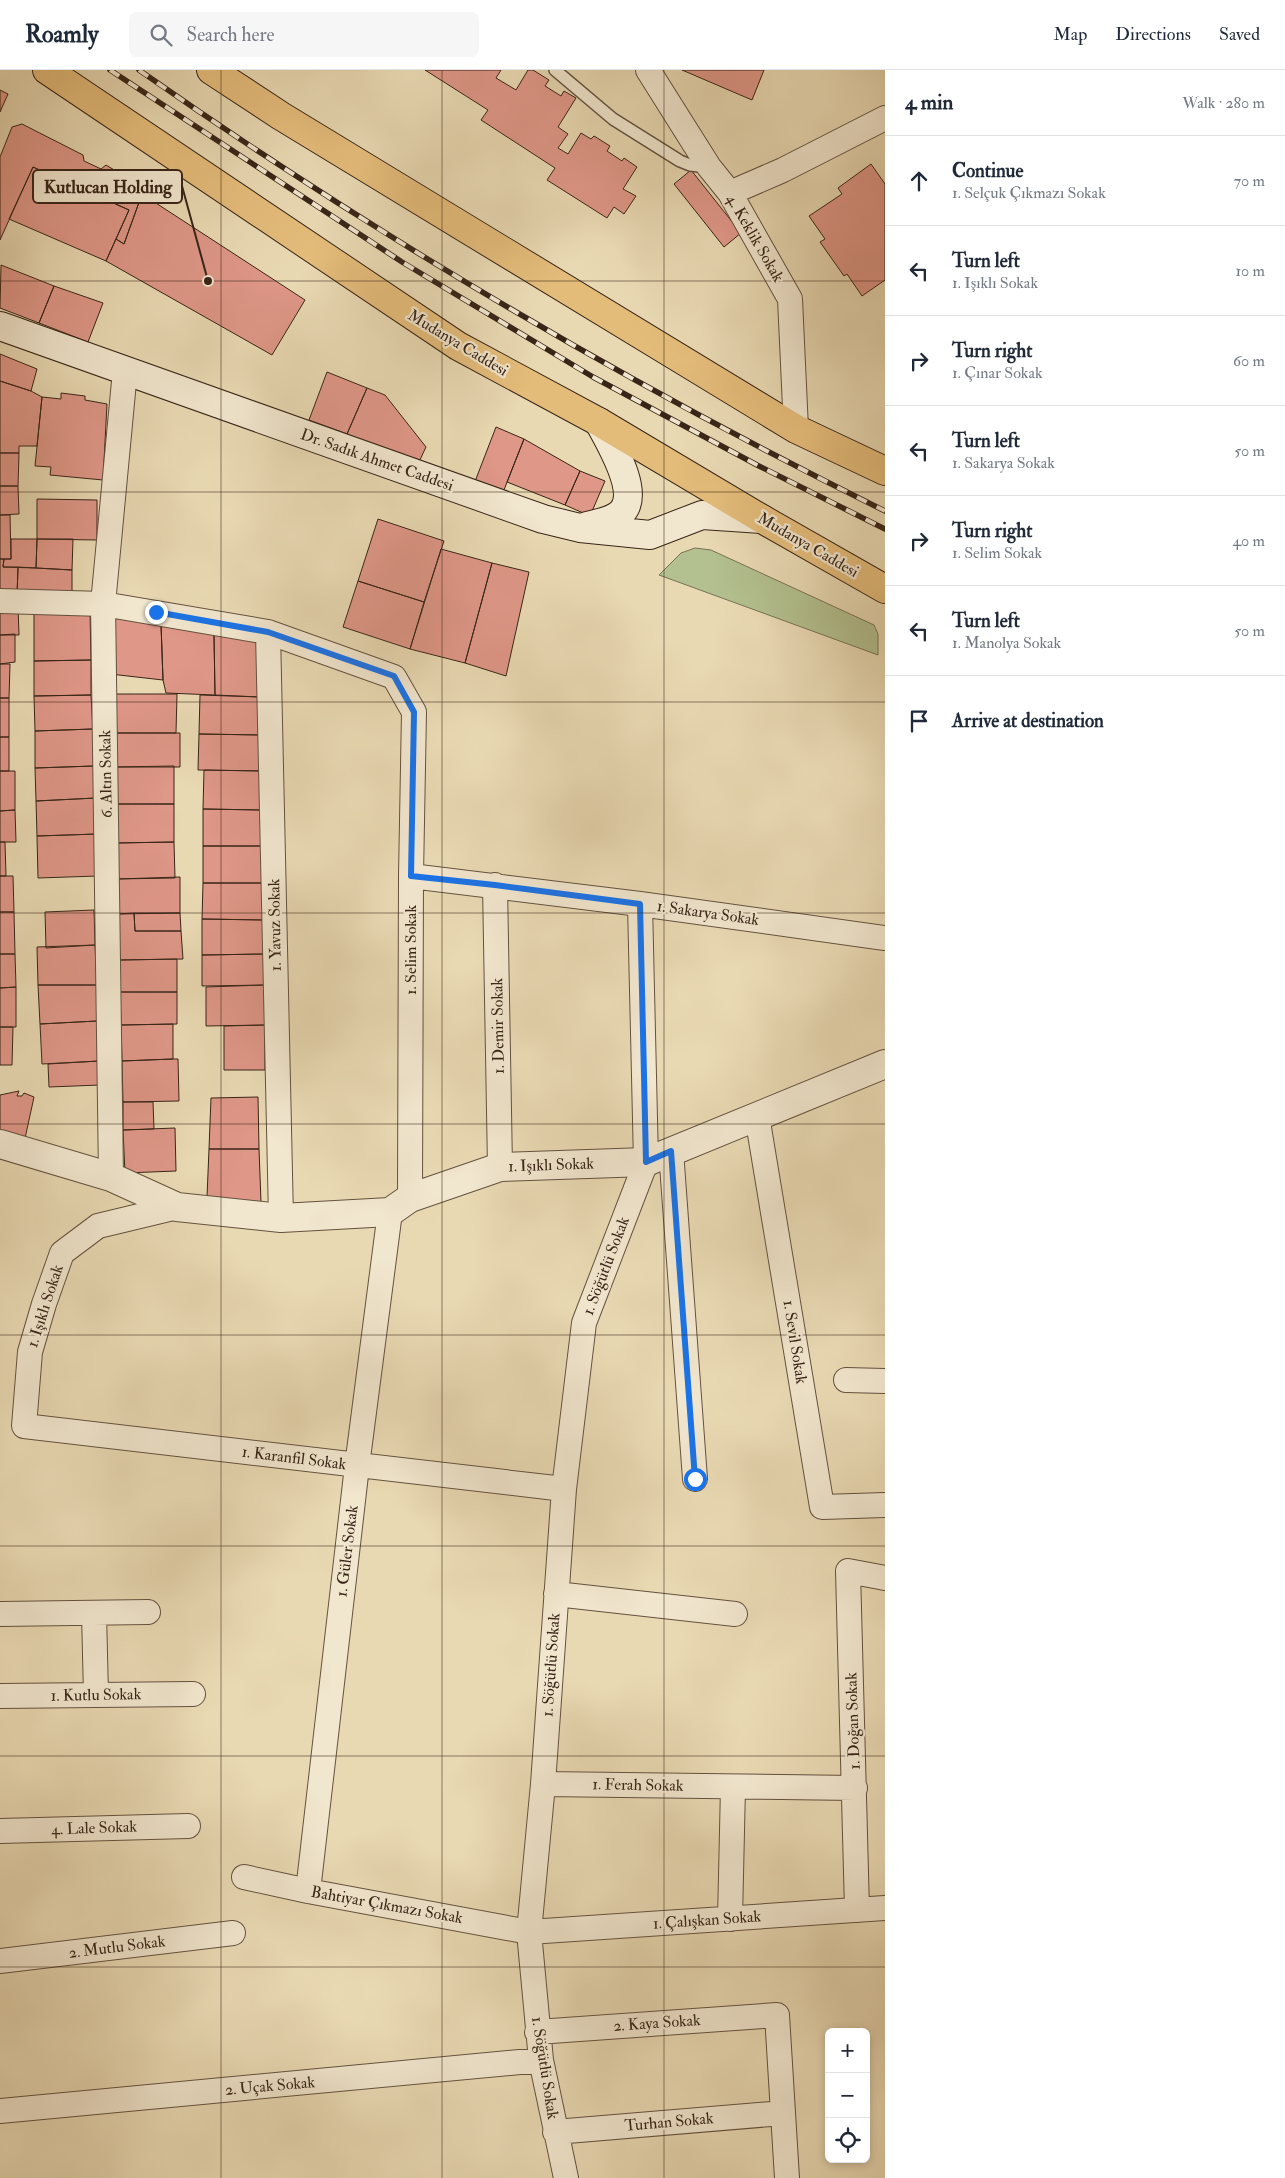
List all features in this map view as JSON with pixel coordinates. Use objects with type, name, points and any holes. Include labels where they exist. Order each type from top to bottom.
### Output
[{"type":"highway","name":"Mudanya Caddesi","points":[[47,70],[458,346],[599,422],[762,519],[885,589]]},
{"type":"highway","points":[[211,70],[281,116],[796,429],[885,472]]},
{"type":"main road","name":"Dr. Sadık Ahmet Caddesi","points":[[0,326],[543,519],[580,528],[650,535],[702,515],[762,519]]},
{"type":"main road","points":[[580,528],[606,521],[622,511],[628,496],[625,473],[599,422]]},
{"type":"main road","name":"1. Işıklı Sokak","points":[[0,1144],[111,1177],[178,1207],[281,1218],[400,1205],[500,1167],[646,1162],[885,1064]]},
{"type":"street","name":"4. Keklik Sokak","points":[[648,70],[709,167],[730,193],[790,299],[796,429]]},
{"type":"street","points":[[730,193],[783,170],[885,118]]},
{"type":"street","name":"6. Altın Sokak","points":[[111,1177],[103,604],[125,371]]},
{"type":"street","points":[[0,601],[103,604],[268,632]]},
{"type":"street","name":"1. Selim Sokak","points":[[268,632],[394,676],[414,712],[411,876],[400,1205]]},
{"type":"street","name":"1. Yavuz Sokak","points":[[268,632],[281,1218]]},
{"type":"street","name":"1. Sakarya Sokak","points":[[411,876],[495,885],[885,938]]},
{"type":"street","name":"1. Demir Sokak","points":[[495,885],[500,1167]]},
{"type":"street","points":[[640,904],[646,1162]]},
{"type":"street","name":"1. Sevil Sokak","points":[[757,1116],[822,1507],[885,1505]]},
{"type":"street","points":[[671,1151],[695,1479]]},
{"type":"street","name":"1. Söğütlü Sokak","points":[[566,2178],[541,2060],[529,1932],[543,1784],[564,1489],[584,1323],[646,1162]]},
{"type":"street","name":"1. Güler Sokak","points":[[308,1891],[357,1466],[400,1205]]},
{"type":"street","name":"1. Işıklı Sokak","points":[[24,1426],[30,1352],[62,1253],[98,1226],[178,1207]]},
{"type":"street","points":[[846,1380],[885,1381]]},
{"type":"street","name":"1. Karanfil Sokak","points":[[24,1426],[564,1489]]},
{"type":"street","name":"1. Doğan Sokak","points":[[857,1910],[848,1571],[885,1578]]},
{"type":"street","points":[[556,1594],[735,1614]]},
{"type":"street","points":[[0,1614],[148,1612]]},
{"type":"street","points":[[94,1613],[96,1695]]},
{"type":"street","name":"1. Kutlu Sokak","points":[[0,1696],[193,1694]]},
{"type":"street","name":"1. Ferah Sokak","points":[[543,1784],[855,1788]]},
{"type":"street","points":[[730,1919],[733,1787]]},
{"type":"street","name":"4. Lale Sokak","points":[[0,1831],[188,1826]]},
{"type":"street","name":"Bahtiyar Çıkmazı Sokak","points":[[244,1877],[308,1891],[529,1932]]},
{"type":"street","name":"1. Çalışkan Sokak","points":[[529,1932],[885,1908]]},
{"type":"street","name":"2. Mutlu Sokak","points":[[0,1962],[233,1933]]},
{"type":"street","name":"2. Kaya Sokak","points":[[537,2032],[777,2015],[783,2113]]},
{"type":"street","name":"2. Uçak Sokak","points":[[0,2111],[541,2060]]},
{"type":"street","points":[[783,2113],[787,2178]]},
{"type":"street","name":"Turhan Sokak","points":[[555,2132],[783,2113]]},
{"type":"lane","points":[[555,70],[613,118],[680,161],[690,165],[709,167]]},
{"type":"green space","points":[[695,548],[711,550],[874,625],[878,634],[878,655],[659,575],[681,553]]},
{"type":"building","points":[[425,70],[501,70],[496,78],[516,90],[528,70],[533,70],[549,80],[545,86],[561,96],[564,91],[576,98],[558,127],[568,134],[558,148],[568,154],[581,133],[591,139],[594,136],[610,146],[607,151],[622,161],[624,158],[637,167],[623,189],[636,196],[624,214],[614,207],[607,218],[547,180],[555,168],[481,120],[488,110]]},
{"type":"building","points":[[682,70],[764,70],[752,100]]},
{"type":"building","points":[[0,90],[8,94],[0,112]]},
{"type":"building","points":[[22,124],[83,155],[84,161],[101,169],[106,165],[134,182],[142,194],[124,244],[116,239],[129,210],[33,167],[0,240],[0,157],[12,127]]},
{"type":"building","points":[[871,164],[885,184],[885,280],[862,296],[847,274],[844,276],[820,242],[825,239],[809,216],[842,194],[838,188]]},
{"type":"building","points":[[33,167],[129,210],[106,261],[9,219]]},
{"type":"building","points":[[691,170],[741,233],[724,247],[674,184]]},
{"type":"building","points":[[142,194],[305,300],[272,355],[106,261],[116,239],[124,244]]},
{"type":"building","points":[[1,265],[54,286],[39,323],[0,308]]},
{"type":"building","points":[[54,286],[103,303],[88,342],[39,323]]},
{"type":"building","points":[[0,354],[37,369],[31,391],[0,381]]},
{"type":"building","points":[[327,372],[367,388],[347,434],[309,420]]},
{"type":"building","points":[[0,381],[31,391],[42,397],[37,446],[19,446],[19,453],[0,453]]},
{"type":"building","points":[[367,388],[385,395],[426,447],[418,464],[347,434]]},
{"type":"building","points":[[61,393],[85,396],[85,400],[107,404],[103,480],[50,475],[51,467],[35,466],[42,397],[61,399]]},
{"type":"building","points":[[496,427],[524,439],[502,495],[474,484]]},
{"type":"building","points":[[524,439],[580,471],[565,505],[507,482]]},
{"type":"building","points":[[0,453],[19,453],[18,486],[0,486]]},
{"type":"building","points":[[580,471],[605,481],[590,516],[565,505]]},
{"type":"building","points":[[0,486],[18,486],[19,514],[0,515]]},
{"type":"building","points":[[37,499],[97,500],[97,540],[37,539]]},
{"type":"building","points":[[0,515],[10,515],[11,559],[0,559]]},
{"type":"building","points":[[378,519],[444,541],[424,602],[358,581]]},
{"type":"building","points":[[11,539],[37,539],[36,568],[3,567],[4,559],[11,559]]},
{"type":"building","points":[[37,539],[73,539],[72,570],[36,568]]},
{"type":"building","points":[[441,549],[492,563],[465,663],[410,649]]},
{"type":"building","points":[[0,559],[4,559],[3,567],[18,567],[17,596],[0,596]]},
{"type":"building","points":[[492,563],[529,572],[506,676],[465,663]]},
{"type":"building","points":[[18,567],[72,570],[72,599],[17,596]]},
{"type":"building","points":[[358,581],[424,602],[410,649],[343,627]]},
{"type":"building","points":[[0,607],[18,607],[19,635],[0,635]]},
{"type":"building","points":[[34,609],[90,609],[91,660],[34,661]]},
{"type":"building","points":[[111,616],[161,624],[163,680],[110,674]]},
{"type":"building","points":[[161,624],[214,634],[215,695],[166,693],[163,680]]},
{"type":"building","points":[[15,634],[15,662],[0,664],[0,635]]},
{"type":"building","points":[[214,634],[257,641],[260,697],[215,695]]},
{"type":"building","points":[[91,660],[91,695],[34,696],[34,661]]},
{"type":"building","points":[[0,664],[10,664],[9,698],[0,698]]},
{"type":"building","points":[[115,694],[177,694],[176,733],[114,733]]},
{"type":"building","points":[[91,695],[93,729],[35,731],[34,696]]},
{"type":"building","points":[[200,695],[260,697],[261,735],[199,734]]},
{"type":"building","points":[[0,698],[9,698],[9,737],[0,737]]},
{"type":"building","points":[[93,729],[94,766],[35,768],[35,731]]},
{"type":"building","points":[[114,733],[180,733],[180,767],[114,767]]},
{"type":"building","points":[[199,734],[261,735],[263,771],[198,770]]},
{"type":"building","points":[[0,737],[9,737],[9,771],[0,771]]},
{"type":"building","points":[[94,766],[96,798],[36,801],[35,768]]},
{"type":"building","points":[[174,766],[174,804],[114,804],[114,767]]},
{"type":"building","points":[[204,770],[263,771],[262,810],[203,809]]},
{"type":"building","points":[[0,771],[15,771],[15,810],[0,811]]},
{"type":"building","points":[[96,798],[97,834],[37,836],[36,801]]},
{"type":"building","points":[[114,804],[174,804],[174,842],[115,843]]},
{"type":"building","points":[[203,809],[262,810],[262,846],[203,846]]},
{"type":"building","points":[[15,810],[16,842],[0,842],[0,811]]},
{"type":"building","points":[[97,834],[98,876],[38,878],[37,836]]},
{"type":"building","points":[[0,842],[5,842],[6,876],[0,876]]},
{"type":"building","points":[[174,842],[175,878],[116,879],[115,843]]},
{"type":"building","points":[[203,846],[262,846],[262,883],[203,883]]},
{"type":"building","points":[[0,876],[13,876],[14,912],[0,912]]},
{"type":"building","points":[[180,877],[180,913],[117,914],[116,879]]},
{"type":"building","points":[[203,883],[262,883],[264,920],[202,919]]},
{"type":"building","points":[[94,910],[95,945],[46,948],[45,912]]},
{"type":"building","points":[[0,912],[14,912],[15,954],[0,954]]},
{"type":"building","points":[[134,913],[135,931],[181,931],[183,959],[120,960],[117,914]]},
{"type":"building","points":[[134,913],[180,913],[181,931],[135,931]]},
{"type":"building","points":[[202,919],[264,920],[264,954],[202,955]]},
{"type":"building","points":[[95,945],[97,985],[38,985],[37,947]]},
{"type":"building","points":[[0,954],[15,954],[16,987],[0,988]]},
{"type":"building","points":[[264,954],[265,985],[202,986],[202,955]]},
{"type":"building","points":[[177,959],[177,992],[120,992],[120,960]]},
{"type":"building","points":[[38,985],[97,985],[97,1021],[40,1024]]},
{"type":"building","points":[[265,985],[265,1025],[206,1026],[206,987]]},
{"type":"building","points":[[16,987],[16,1027],[0,1027],[0,988]]},
{"type":"building","points":[[120,992],[177,992],[177,1024],[121,1025]]},
{"type":"building","points":[[97,1021],[99,1061],[42,1064],[40,1024]]},
{"type":"building","points":[[173,1024],[173,1059],[122,1061],[121,1025]]},
{"type":"building","points":[[265,1025],[265,1070],[224,1070],[224,1026]]},
{"type":"building","points":[[0,1027],[13,1027],[12,1065],[0,1065]]},
{"type":"building","points":[[178,1059],[179,1101],[123,1102],[122,1061]]},
{"type":"building","points":[[99,1061],[100,1085],[49,1087],[48,1064]]},
{"type":"building","points":[[19,1091],[17,1096],[22,1096],[24,1093],[34,1097],[24,1143],[0,1135],[0,1095]]},
{"type":"building","points":[[258,1097],[259,1149],[209,1149],[211,1098]]},
{"type":"building","points":[[123,1102],[153,1102],[154,1129],[123,1130]]},
{"type":"building","points":[[175,1128],[176,1171],[125,1173],[123,1130]]},
{"type":"building","points":[[209,1149],[259,1149],[261,1202],[207,1197]]},
{"type":"railway","points":[[110,70],[402,262],[593,377],[757,465],[885,529]]},
{"type":"railway","points":[[139,70],[319,191],[504,305],[692,411],[885,511]]},
{"type":"place","name":"Kutlucan Holding","points":[[208,281]]},
{"type":"route","points":[[156,612],[268,632],[394,676],[414,712],[411,876],[640,904],[646,1162],[671,1151],[695,1479]]}]
